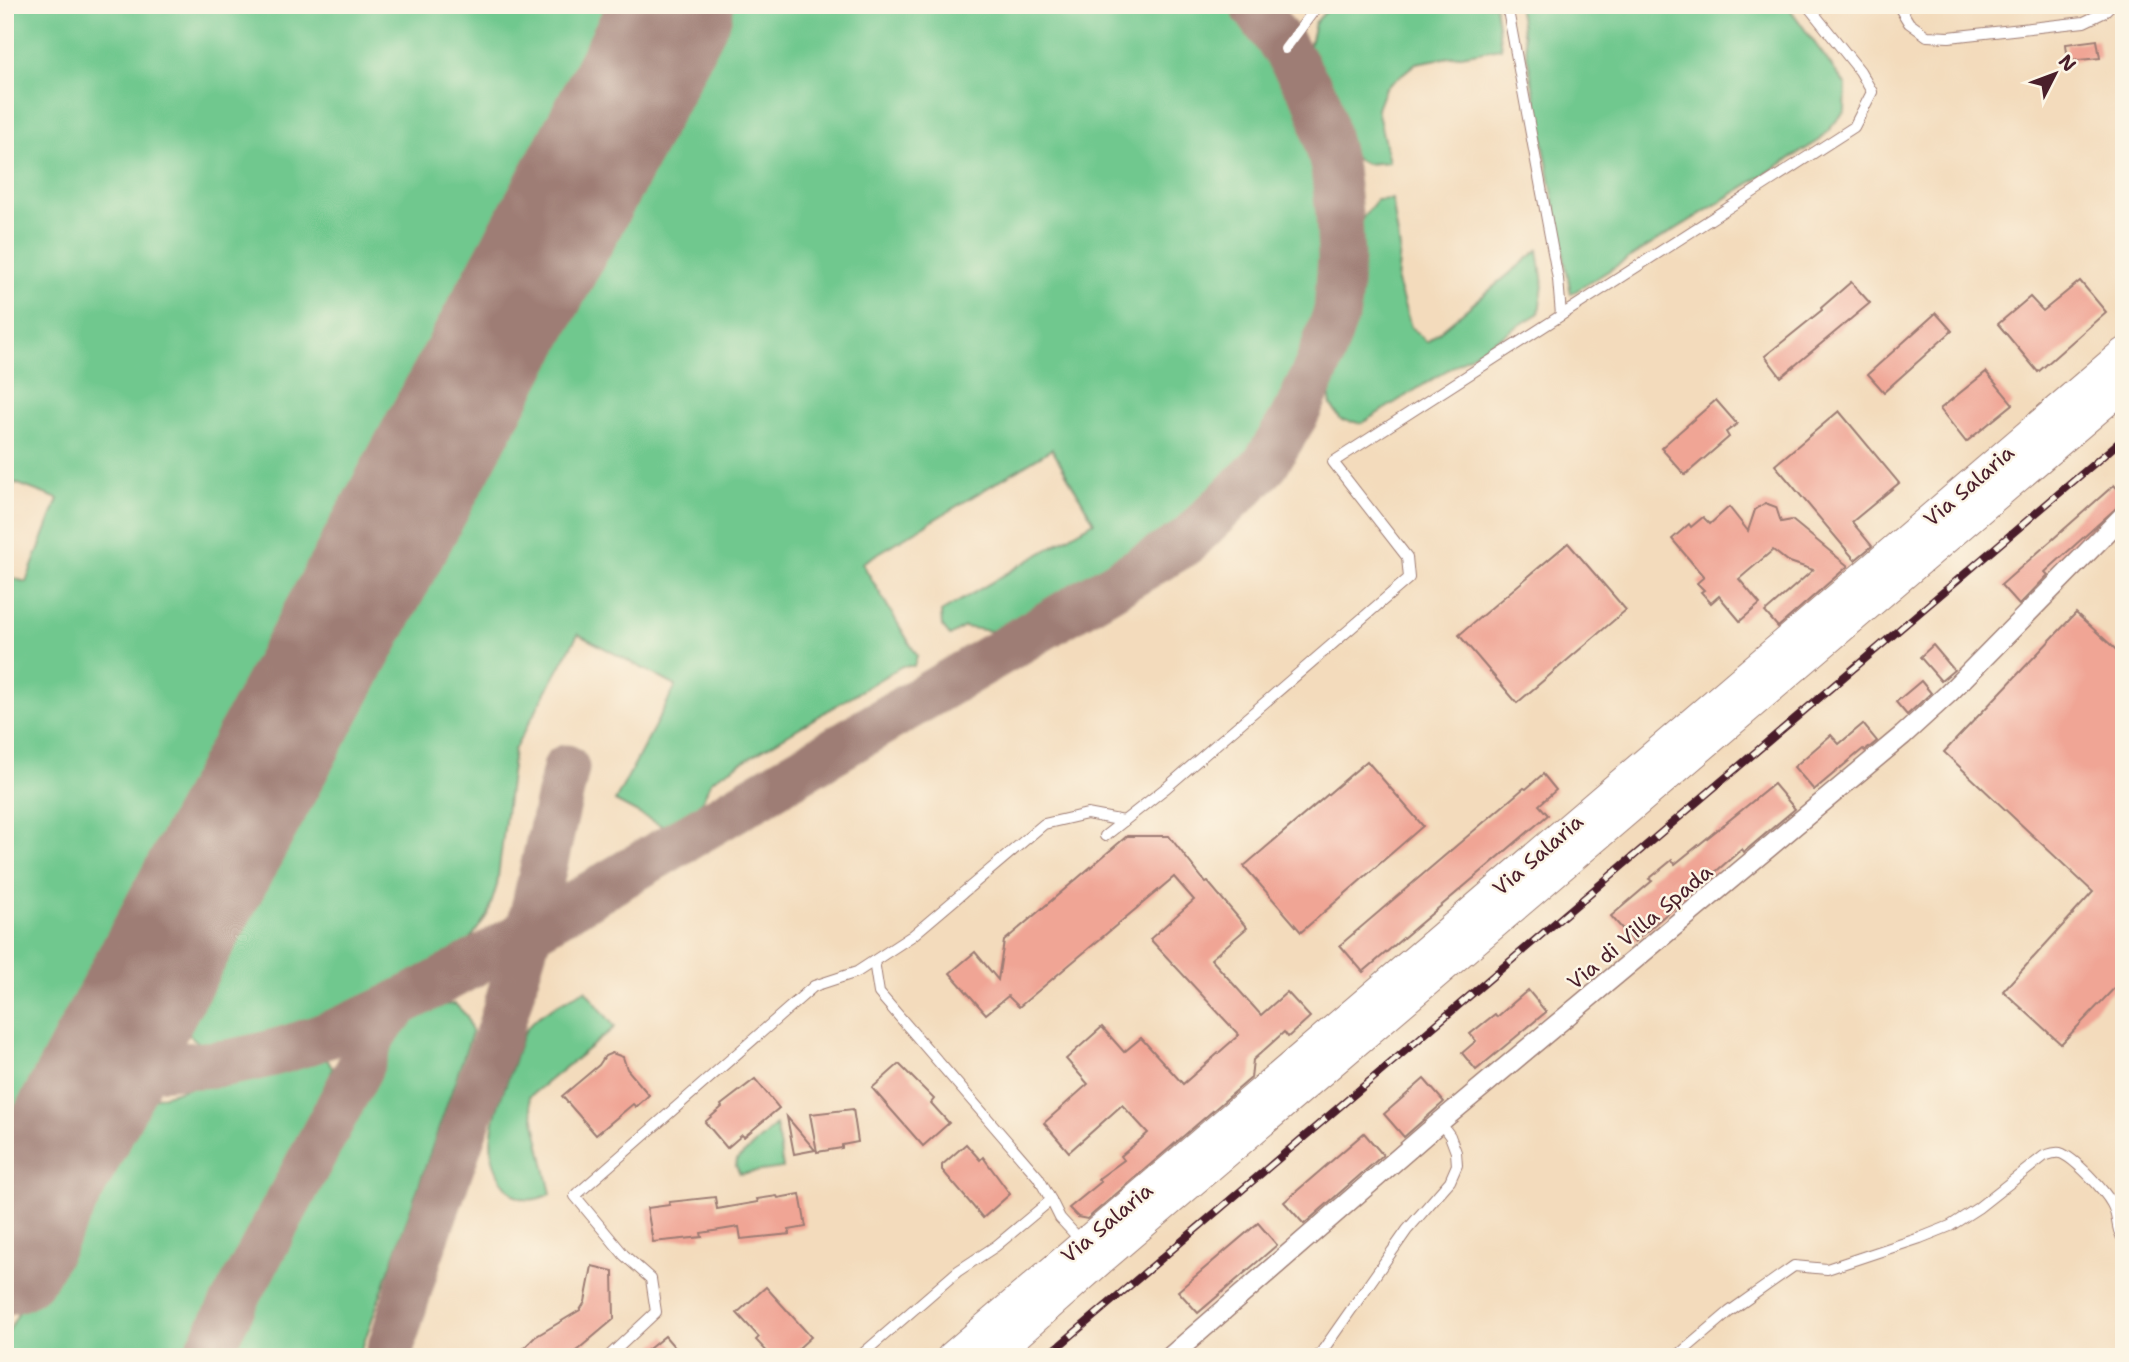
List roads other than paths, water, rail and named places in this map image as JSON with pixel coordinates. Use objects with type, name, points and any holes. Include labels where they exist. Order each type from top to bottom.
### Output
[{"type":"main road","name":"Via Salaria","points":[[991,1357],[1091,1252],[2124,353]]},
{"type":"main road","name":"Via Salaria","points":[[952,1357],[1091,1252],[2124,386]]},
{"type":"street","name":"Via di Villa Spada","points":[[1170,1357],[1440,1122],[1903,735],[2124,515]]},
{"type":"lane","points":[[1285,49],[1318,5]]},
{"type":"lane","points":[[1507,5],[1558,279],[1561,316]]},
{"type":"lane","points":[[1105,835],[1167,787],[1409,578],[1407,557],[1334,462],[1854,127],[1872,92],[1860,71],[1807,5]]},
{"type":"lane","points":[[1898,5],[1909,23],[1927,36],[1949,37],[2084,22],[2111,5]]},
{"type":"lane","points":[[608,1357],[656,1312],[651,1279],[624,1255],[575,1196],[814,986],[857,972],[912,936],[1044,824],[1087,814],[1124,821]]},
{"type":"lane","points":[[874,961],[879,993],[1038,1177],[1060,1218],[1091,1252]]},
{"type":"lane","points":[[1318,1357],[1407,1230],[1450,1181],[1458,1165],[1456,1152],[1450,1136],[1440,1122]]},
{"type":"lane","points":[[1676,1357],[1729,1312],[1794,1266],[1828,1269],[1950,1226],[1978,1209],[2012,1179],[2044,1156],[2054,1153],[2064,1154],[2072,1160],[2106,1195],[2113,1206],[2118,1233],[2124,1240]]},
{"type":"lane","points":[[859,1357],[958,1271],[996,1246],[1051,1200]]},
{"type":"railway","points":[[1046,1357],[2124,438]]}]
